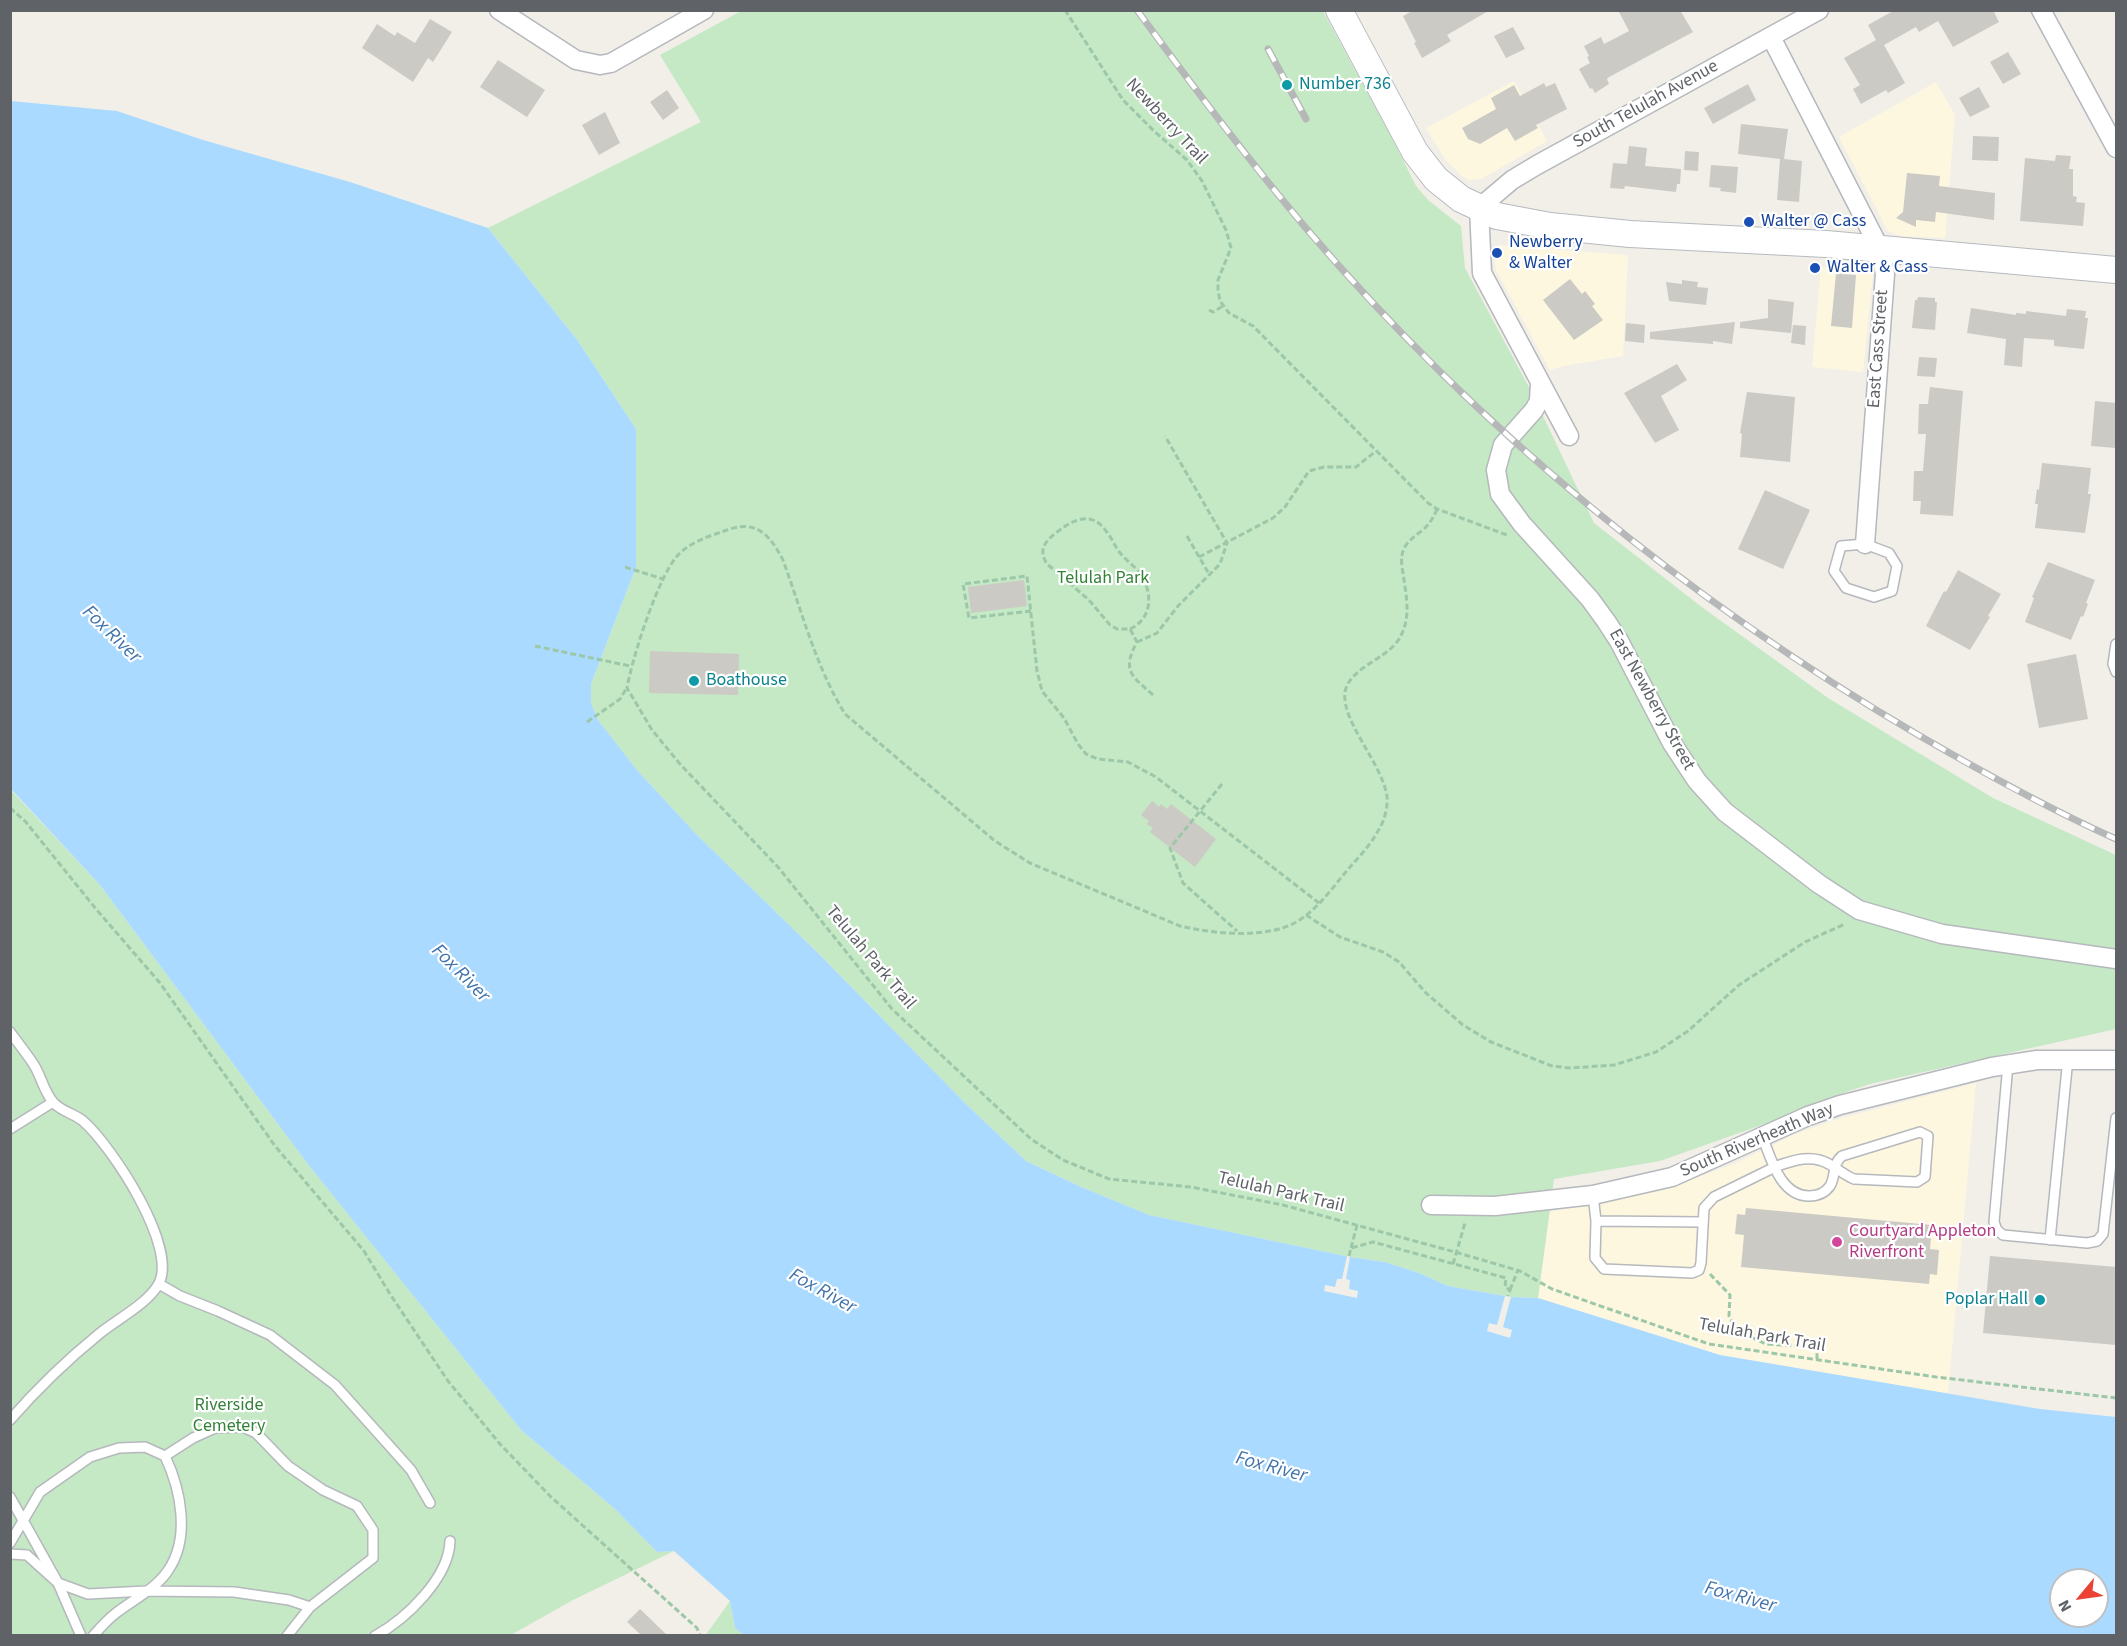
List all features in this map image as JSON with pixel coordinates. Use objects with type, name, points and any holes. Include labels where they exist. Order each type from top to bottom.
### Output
[{"type":"main road","points":[[1339,10],[1415,152],[1436,179],[1461,199],[1497,216],[1524,222],[1630,234],[1826,244],[2116,270]]},
{"type":"street","points":[[499,10],[576,60],[600,65],[611,63],[704,10]]},
{"type":"street","name":"South Telulah Avenue","points":[[1479,208],[1512,180],[1537,165],[1820,10]]},
{"type":"street","points":[[2041,10],[2116,148]]},
{"type":"street","name":"East Cass Street","points":[[1771,37],[1880,249],[1885,274],[1865,544]]},
{"type":"street","points":[[1479,208],[1482,273],[1569,436]]},
{"type":"street","name":"East Newberry Street","points":[[1540,381],[1539,401],[1534,410],[1503,445],[1496,470],[1500,494],[1522,524],[1601,614],[1620,642],[1672,743],[1696,781],[1725,812],[1819,884],[1859,910],[1942,934],[2116,958]]},
{"type":"street","name":"South Riverheath Way","points":[[1431,1205],[1495,1206],[1593,1195],[1672,1177],[1808,1116],[1840,1105],[2008,1064],[2068,1058],[2116,1059]]},
{"type":"lane","points":[[1865,544],[1889,553],[1897,566],[1892,591],[1874,597],[1846,588],[1834,571],[1841,546],[1865,544]]},
{"type":"lane","points":[[2116,644],[2113,664],[2116,672]]},
{"type":"lane","points":[[10,1032],[34,1065],[53,1102],[83,1121],[100,1139],[129,1181],[149,1215],[163,1268],[159,1284],[144,1300],[97,1335],[35,1392],[10,1420]]},
{"type":"lane","points":[[2050,1240],[2068,1058]]},
{"type":"lane","points":[[2008,1064],[1994,1222],[1997,1230],[2003,1235],[2087,1243],[2097,1240],[2103,1234],[2116,1118]]},
{"type":"lane","points":[[10,1129],[53,1102]]},
{"type":"lane","points":[[1593,1195],[1596,1221],[1594,1258],[1604,1269],[1692,1273],[1698,1270],[1701,1263],[1706,1203],[1775,1167],[1802,1158],[1828,1163],[1834,1168],[1854,1179],[1917,1182],[1925,1177],[1928,1136],[1920,1132],[1842,1156],[1834,1168],[1830,1185],[1825,1191],[1811,1196],[1796,1194],[1782,1181],[1775,1167],[1762,1136]]},
{"type":"lane","points":[[1596,1221],[1703,1222]]},
{"type":"lane","points":[[159,1284],[180,1296],[270,1335],[334,1385],[411,1470],[430,1503]]},
{"type":"lane","points":[[165,1456],[215,1428],[243,1426],[256,1433],[288,1466],[323,1490],[357,1506],[373,1530],[373,1558],[310,1607],[287,1635]]},
{"type":"lane","points":[[10,1543],[40,1492],[90,1457],[119,1448],[145,1447],[165,1456],[177,1492],[182,1527],[178,1552],[167,1573],[114,1615],[93,1635]]},
{"type":"lane","points":[[10,1497],[58,1583],[81,1635]]},
{"type":"lane","points":[[375,1635],[413,1607],[441,1574],[450,1553],[450,1541]]},
{"type":"lane","points":[[10,1554],[27,1555],[58,1583],[88,1594],[146,1591],[234,1592],[289,1600],[310,1607]]},
{"type":"path","name":"Newberry Trail","points":[[1065,10],[1123,100],[1195,170],[1223,224]]},
{"type":"path","points":[[1209,310],[1214,312],[1223,306]]},
{"type":"path","points":[[1153,695],[1135,678],[1129,664],[1129,657],[1137,642],[1157,633],[1178,606],[1220,564],[1227,543],[1165,436]]},
{"type":"path","points":[[1199,557],[1273,518],[1285,507],[1309,471],[1324,467],[1356,467],[1376,451]]},
{"type":"path","points":[[587,722],[620,699],[627,688],[631,666],[663,579],[679,554],[703,539],[734,528],[753,527],[765,534],[775,545],[783,560],[816,655],[834,697],[845,714],[874,741],[995,841],[1030,863],[1180,926],[1202,931],[1239,933],[1260,933],[1281,928],[1306,915],[1319,903],[1379,831],[1386,813],[1387,798],[1384,782],[1354,726],[1346,705],[1345,691],[1351,679],[1389,652],[1403,633],[1408,608],[1401,557],[1403,548],[1432,520],[1437,509]]},
{"type":"path","points":[[1084,518],[1099,522],[1119,552],[1136,568],[1144,580],[1148,595],[1148,613],[1141,622],[1130,629],[1117,629],[1110,625],[1089,600],[1044,559],[1042,552],[1044,544],[1069,522],[1084,518]]},
{"type":"path","points":[[1187,536],[1209,574]]},
{"type":"path","points":[[625,567],[663,579]]},
{"type":"path","points":[[1031,610],[969,618],[963,584],[1027,576],[1031,610],[1037,671],[1042,691],[1064,718],[1086,754],[1098,759],[1128,762],[1142,768],[1319,903]]},
{"type":"path","points":[[1130,629],[1137,642]]},
{"type":"path","points":[[535,646],[631,666]]},
{"type":"path","name":"Telulah Park Trail","points":[[627,688],[652,730],[680,764],[778,867],[892,1009],[1032,1139],[1063,1160],[1109,1179],[1191,1187],[1283,1205],[1455,1252],[1518,1270],[1552,1289],[1708,1344],[1936,1377],[2116,1398]]},
{"type":"path","points":[[1222,784],[1170,848],[1183,883],[1239,933]]},
{"type":"path","points":[[10,808],[25,822],[160,983],[275,1146],[363,1251],[448,1381],[493,1435],[551,1497],[697,1628],[700,1635]]},
{"type":"path","points":[[1306,915],[1340,937],[1383,952],[1399,962],[1426,993],[1463,1025],[1491,1042],[1551,1065],[1570,1068],[1614,1065],[1656,1052],[1688,1031],[1739,985],[1805,942],[1850,922]]},
{"type":"path","points":[[1349,1256],[1357,1225]]},
{"type":"path","points":[[1453,1264],[1462,1233]]},
{"type":"path","points":[[1351,1248],[1373,1242],[1506,1278],[1505,1287],[1510,1290]]},
{"type":"path","points":[[1701,1263],[1730,1295],[1729,1316],[1734,1325],[1766,1344],[1814,1347],[1817,1351],[1817,1360]]},
{"type":"path","points":[[1508,1296],[1518,1270]]},
{"type":"shaded area","points":[[1514,81],[1547,141],[1481,179],[1469,180],[1445,159],[1426,128]]},
{"type":"shaded area","points":[[1936,82],[1955,115],[1945,238],[1899,236],[1888,231],[1839,137]]},
{"type":"shaded area","points":[[1499,245],[1628,255],[1623,356],[1550,370],[1496,270],[1494,259]]},
{"type":"shaded area","points":[[1821,267],[1873,272],[1863,372],[1812,367]]},
{"type":"shaded area","points":[[1976,1083],[1948,1393],[1919,1390],[1720,1355],[1538,1298],[1550,1212],[1669,1188],[1736,1163],[1793,1135],[1834,1120]]},
{"type":"green space","name":"Telulah Park","points":[[741,11],[1323,11],[1416,186],[1428,200],[1461,226],[1465,268],[1532,393],[1594,523],[1703,608],[1828,698],[1993,798],[2116,855],[2116,1029],[1870,1084],[1660,1161],[1554,1179],[1538,1298],[1511,1297],[1448,1286],[1419,1273],[1385,1262],[1350,1257],[1149,1215],[1026,1161],[697,835],[637,770],[598,720],[591,703],[591,684],[636,567],[636,429],[578,341],[488,228],[701,122],[660,55]]},
{"type":"green space","name":"Riverside Cemetery","points":[[10,789],[100,885],[310,1167],[522,1431],[614,1508],[657,1552],[674,1551],[573,1600],[511,1635],[11,1635]]},
{"type":"green space","points":[[730,1601],[735,1628],[744,1635],[705,1636]]},
{"type":"water","name":"Fox River","points":[[11,101],[117,111],[203,140],[350,182],[488,228],[578,341],[636,429],[636,567],[591,684],[591,703],[598,720],[637,770],[697,835],[1026,1161],[1149,1215],[1350,1257],[1385,1262],[1419,1273],[1448,1286],[1511,1297],[1538,1298],[1720,1355],[2040,1409],[2116,1417],[2116,1635],[744,1635],[735,1628],[730,1601],[674,1551],[657,1552],[614,1508],[522,1431],[310,1167],[100,885],[11,789]]},
{"type":"pier","points":[[1347,1256],[1350,1257],[1346,1279],[1350,1280],[1349,1289],[1358,1291],[1357,1298],[1324,1291],[1325,1285],[1335,1287],[1337,1279],[1342,1279]]},
{"type":"pier","points":[[1505,1296],[1511,1297],[1503,1327],[1512,1330],[1510,1338],[1487,1331],[1489,1323],[1497,1325]]},
{"type":"building","points":[[1414,10],[1490,10],[1447,35],[1451,41],[1422,58],[1403,16]]},
{"type":"building","points":[[1618,10],[1680,10],[1693,32],[1609,77],[1607,79],[1609,84],[1595,93],[1592,88],[1590,89],[1579,69],[1590,63],[1584,46],[1601,37],[1604,44],[1629,31]]},
{"type":"building","points":[[1895,10],[1993,10],[1999,22],[1953,47],[1938,21],[1919,32],[1916,27],[1884,45],[1905,83],[1888,93],[1886,90],[1861,104],[1853,89],[1860,85],[1844,58],[1876,40],[1868,25]]},
{"type":"building","points":[[430,19],[452,32],[433,62],[428,58],[413,82],[362,48],[377,24],[395,36],[397,32],[415,43]]},
{"type":"building","points":[[1513,27],[1525,49],[1506,58],[1494,36]]},
{"type":"building","points":[[2008,52],[2021,74],[2003,84],[1990,62]]},
{"type":"building","points":[[498,60],[545,90],[527,117],[480,87]]},
{"type":"building","points":[[1544,83],[1546,87],[1555,83],[1567,109],[1536,125],[1538,128],[1515,141],[1507,128],[1480,144],[1468,139],[1462,128],[1496,109],[1491,98],[1514,85],[1520,96]]},
{"type":"building","points":[[1748,84],[1756,100],[1713,124],[1704,108]]},
{"type":"building","points":[[1979,87],[1990,107],[1970,117],[1959,98]]},
{"type":"building","points":[[667,90],[679,108],[663,120],[650,102]]},
{"type":"building","points":[[605,112],[620,143],[599,155],[582,125]]},
{"type":"building","points":[[1741,124],[1788,129],[1784,159],[1802,161],[1799,202],[1777,200],[1780,159],[1738,154]]},
{"type":"building","points":[[1973,136],[1999,137],[1998,161],[1972,160]]},
{"type":"building","points":[[1629,146],[1647,148],[1645,166],[1681,169],[1680,184],[1677,184],[1676,192],[1625,186],[1624,189],[1610,188],[1613,163],[1627,164]]},
{"type":"building","points":[[1685,151],[1699,152],[1698,171],[1684,170]]},
{"type":"building","points":[[2056,155],[2071,156],[2069,169],[2073,169],[2073,196],[2077,197],[2076,202],[2085,203],[2083,226],[2020,221],[2025,158],[2055,161]]},
{"type":"building","points":[[1711,165],[1738,167],[1736,193],[1709,187]]},
{"type":"building","points":[[1907,173],[1940,176],[1939,186],[1995,193],[1994,220],[1936,212],[1935,222],[1916,220],[1916,227],[1896,218],[1903,212]]},
{"type":"building","points":[[1836,273],[1856,275],[1852,328],[1831,326]]},
{"type":"building","points":[[1570,279],[1582,294],[1585,291],[1595,304],[1592,306],[1603,320],[1574,340],[1543,300]]},
{"type":"building","points":[[1682,280],[1698,282],[1697,287],[1708,288],[1706,305],[1669,301],[1666,282],[1682,284]]},
{"type":"building","points":[[1918,297],[1935,298],[1937,302],[1935,330],[1912,328],[1915,300]]},
{"type":"building","points":[[1768,299],[1794,302],[1791,333],[1740,328],[1740,322],[1768,318]]},
{"type":"building","points":[[1971,308],[2016,315],[2016,313],[2026,314],[2026,311],[2066,316],[2067,309],[2086,311],[2085,318],[2088,318],[2084,349],[2054,346],[2054,340],[2024,338],[2022,367],[2004,365],[2006,339],[1967,333]]},
{"type":"building","points":[[1735,322],[1732,344],[1713,341],[1713,344],[1650,339],[1650,332]]},
{"type":"building","points":[[1626,323],[1645,325],[1644,343],[1625,341]]},
{"type":"building","points":[[1793,325],[1806,326],[1805,345],[1791,343]]},
{"type":"building","points":[[1919,357],[1937,358],[1935,377],[1917,376]]},
{"type":"building","points":[[1677,364],[1687,380],[1661,396],[1679,430],[1655,443],[1624,393]]},
{"type":"building","points":[[1930,387],[1963,391],[1953,516],[1920,514],[1921,501],[1913,501],[1914,471],[1923,471],[1926,434],[1918,434],[1919,404],[1928,404]]},
{"type":"building","points":[[1747,392],[1795,397],[1790,462],[1740,457],[1742,434],[1740,433]]},
{"type":"building","points":[[2095,401],[2116,403],[2116,448],[2091,446]]},
{"type":"building","points":[[2042,463],[2091,468],[2088,494],[2091,494],[2085,533],[2035,528],[2038,504],[2035,504]]},
{"type":"building","points":[[1765,490],[1810,510],[1783,569],[1738,549]]},
{"type":"building","points":[[2048,562],[2095,580],[2083,617],[2081,616],[2071,640],[2025,622],[2034,598],[2032,597]]},
{"type":"building","points":[[1958,570],[2001,594],[1970,650],[1926,626]]},
{"type":"building","points":[[1024,580],[1027,606],[971,613],[968,587]]},
{"type":"building","name":"Boathouse","points":[[650,651],[739,654],[738,695],[649,693]]},
{"type":"building","points":[[2076,654],[2088,719],[2039,728],[2027,664]]},
{"type":"building","points":[[1152,801],[1159,807],[1161,804],[1167,809],[1171,804],[1216,839],[1195,867],[1150,832],[1153,828],[1147,824],[1149,821],[1141,815]]},
{"type":"building","name":"Courtyard Appleton Riverfront","points":[[1746,1208],[1932,1225],[1930,1249],[1939,1250],[1937,1275],[1930,1274],[1929,1284],[1741,1267],[1744,1235],[1735,1234],[1737,1214],[1745,1215]]},
{"type":"building","name":"Poplar Hall","points":[[1990,1256],[2116,1267],[2116,1345],[1983,1333]]},
{"type":"building","points":[[640,1609],[667,1635],[641,1635],[627,1622]]},
{"type":"railway","points":[[1137,10],[1261,174],[1372,302],[1515,442],[1591,507],[1670,570],[1835,684],[1992,777],[2116,839]]},
{"type":"railway","points":[[1268,49],[1306,119]]},
{"type":"place","name":"Number 736","points":[[1287,85]]},
{"type":"place","name":"Walter @ Cass","points":[[1749,222]]},
{"type":"place","name":"Newberry & Walter","points":[[1497,253]]},
{"type":"place","name":"Walter & Cass","points":[[1815,268]]},
{"type":"place","name":"Boathouse","points":[[694,681]]},
{"type":"place","name":"Courtyard Appleton Riverfront","points":[[1837,1242]]},
{"type":"place","name":"Poplar Hall","points":[[2040,1300]]}]
